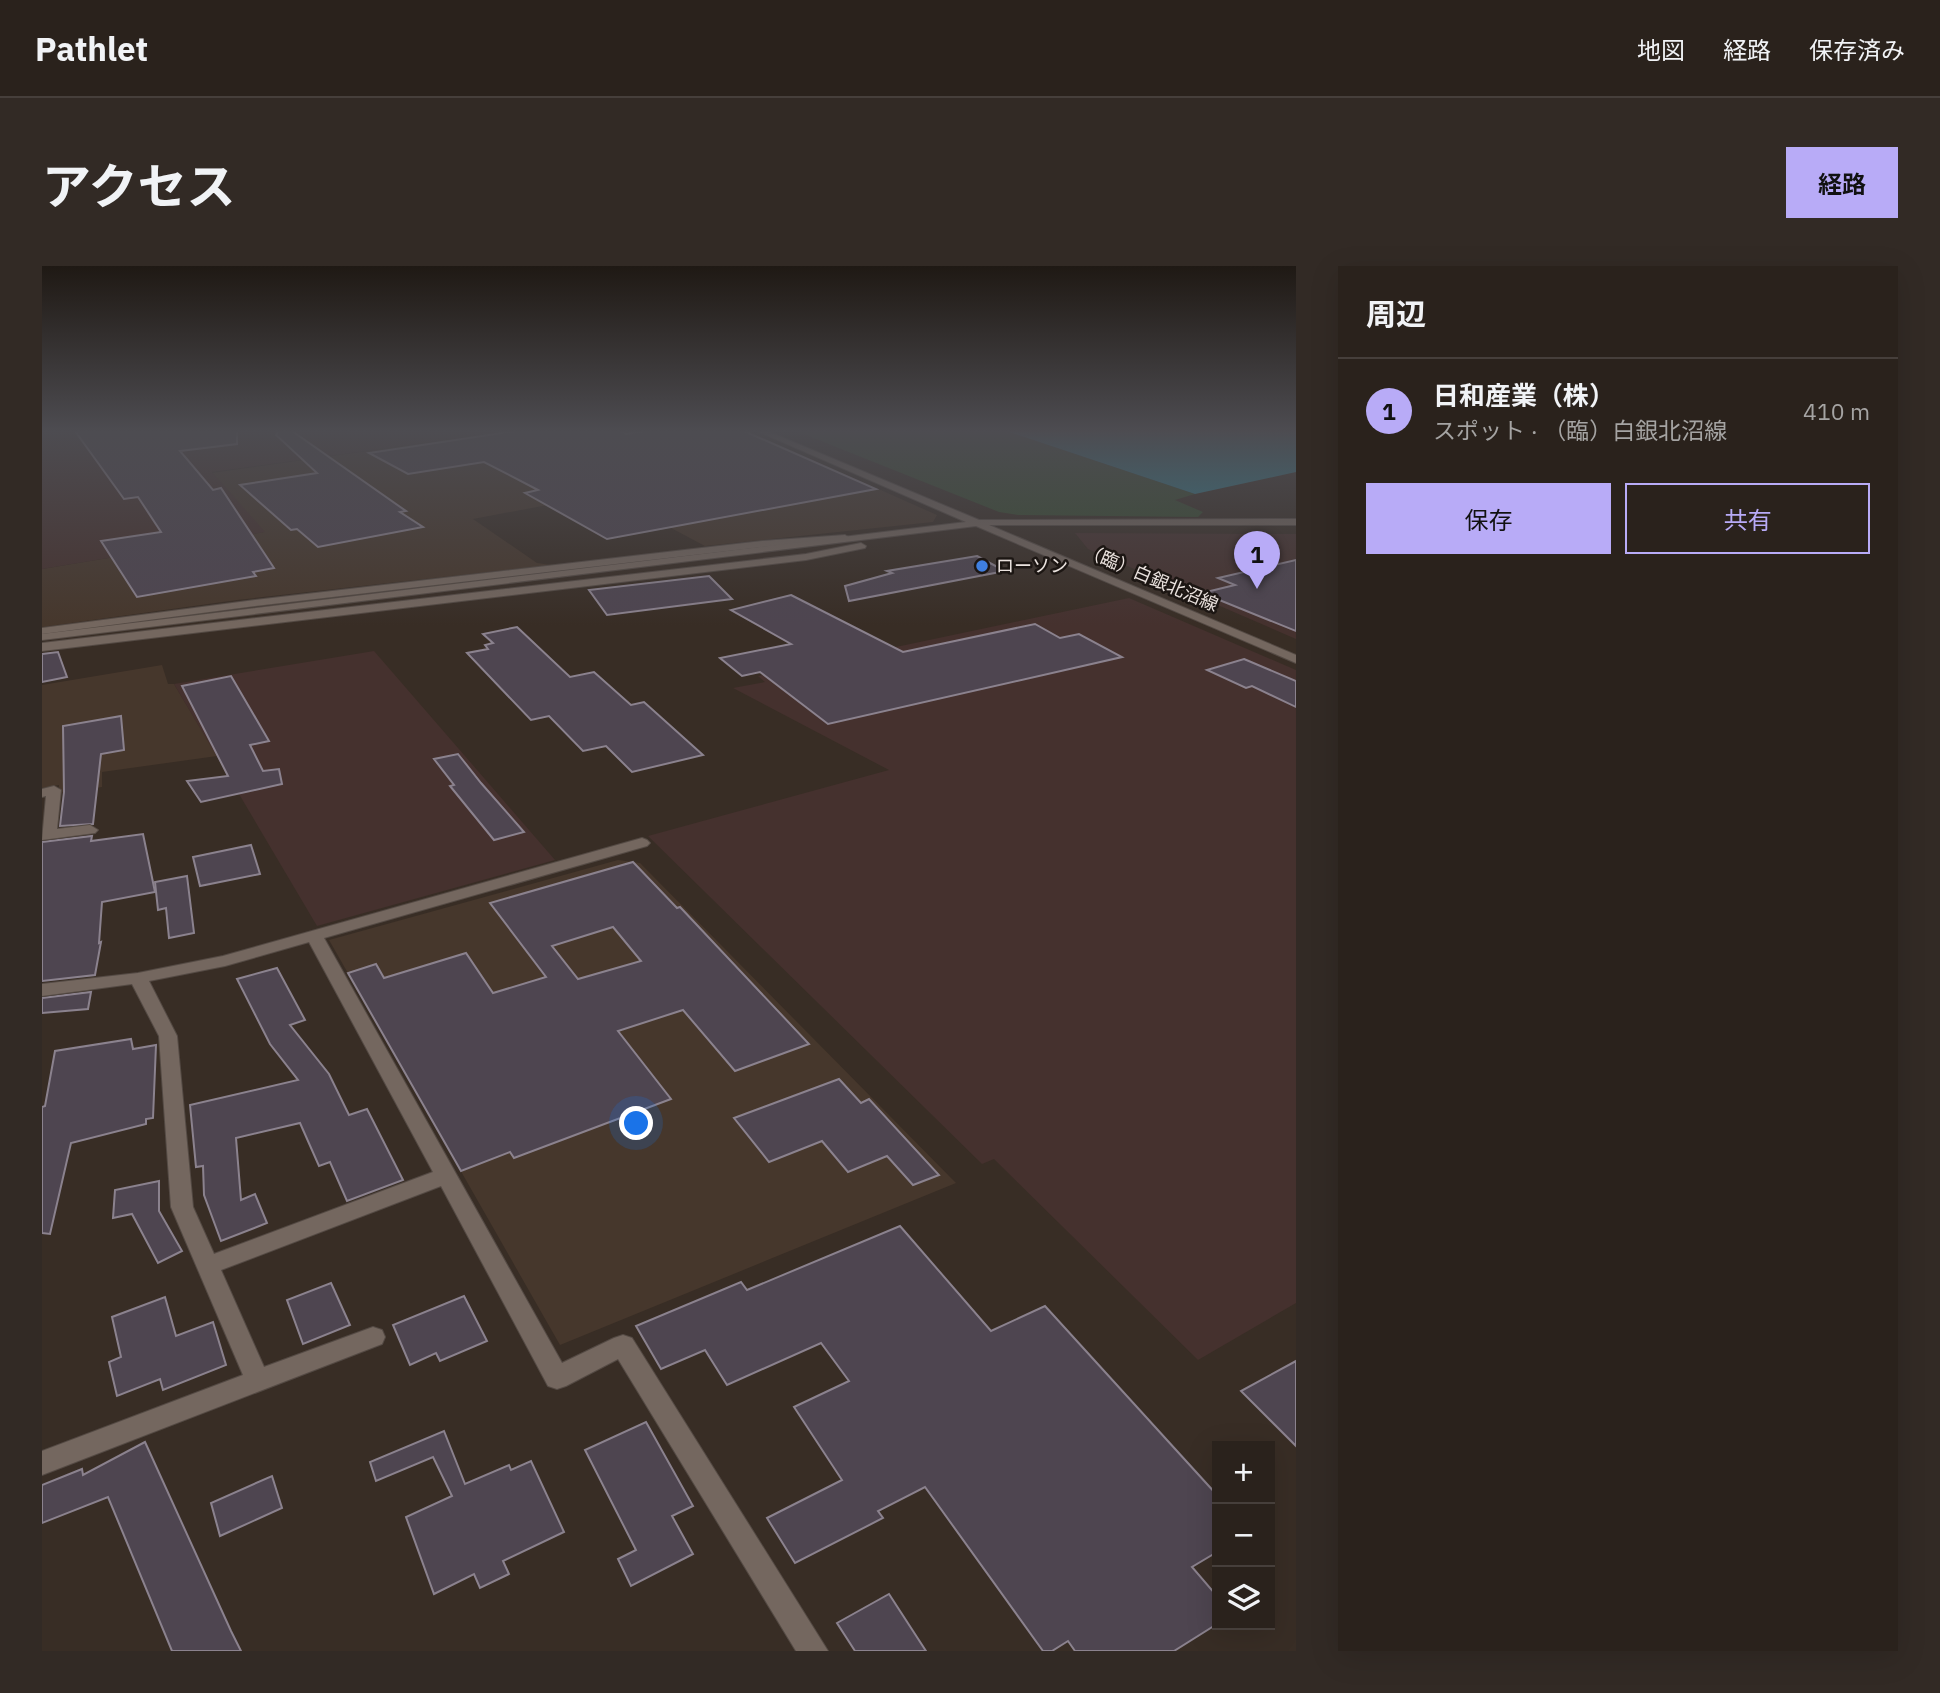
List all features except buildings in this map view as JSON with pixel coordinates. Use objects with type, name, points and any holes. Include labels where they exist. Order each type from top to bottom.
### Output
[{"type":"street","name":"（臨）白銀北沼線","points":[[912,496],[978,524],[994,526]]},
{"type":"street","name":"（臨）白銀北沼線","points":[[927,496],[1296,659]]},
{"type":"street","points":[[42,646],[861,546],[994,526],[1296,522]]},
{"type":"street","points":[[42,637],[978,524]]},
{"type":"street","points":[[994,526],[1296,528]]},
{"type":"street","name":"（臨）白銀北沼線","points":[[1012,527],[1296,648]]},
{"type":"street","points":[[42,631],[267,601],[762,544],[849,538]]},
{"type":"street","points":[[42,646],[806,557],[861,546]]},
{"type":"street","points":[[42,793],[54,790],[46,835],[90,830]]},
{"type":"street","points":[[42,990],[138,978],[225,961],[642,843]]},
{"type":"street","points":[[315,937],[557,1378],[623,1345],[813,1651]]},
{"type":"street","points":[[138,978],[168,1036],[181,1206],[257,1379]]},
{"type":"street","points":[[207,1266],[446,1176]]},
{"type":"street","points":[[42,1463],[373,1337]]},
{"type":"shaded area","points":[[42,496],[233,496],[265,532],[42,569]]},
{"type":"shaded area","points":[[231,496],[598,496],[473,519],[537,563],[551,565],[237,600],[42,627],[42,569],[264,532]]},
{"type":"shaded area","points":[[610,496],[893,496],[937,515],[933,522],[705,546]]},
{"type":"shaded area","points":[[1075,533],[1296,534],[1296,639],[1088,549]]},
{"type":"shaded area","points":[[1129,598],[1296,670],[1296,1303],[1198,1360],[994,1159],[982,1164],[648,836],[889,770],[733,688],[765,682],[758,676]]},
{"type":"shaded area","points":[[374,651],[555,860],[317,926],[174,684]]},
{"type":"shaded area","points":[[162,665],[168,684],[174,684],[217,756],[102,772],[102,787],[59,793],[59,785],[42,788],[42,685]]},
{"type":"shaded area","points":[[618,860],[640,863],[956,1183],[560,1345],[329,940]]},
{"type":"green space","points":[[958,496],[1190,496],[1175,500],[1203,512],[1198,517],[1018,515],[999,512]]},
{"type":"place","name":"ローソン","points":[[982,566]]},
{"type":"place","name":"日和産業（株）","points":[[1257,589]]}]
